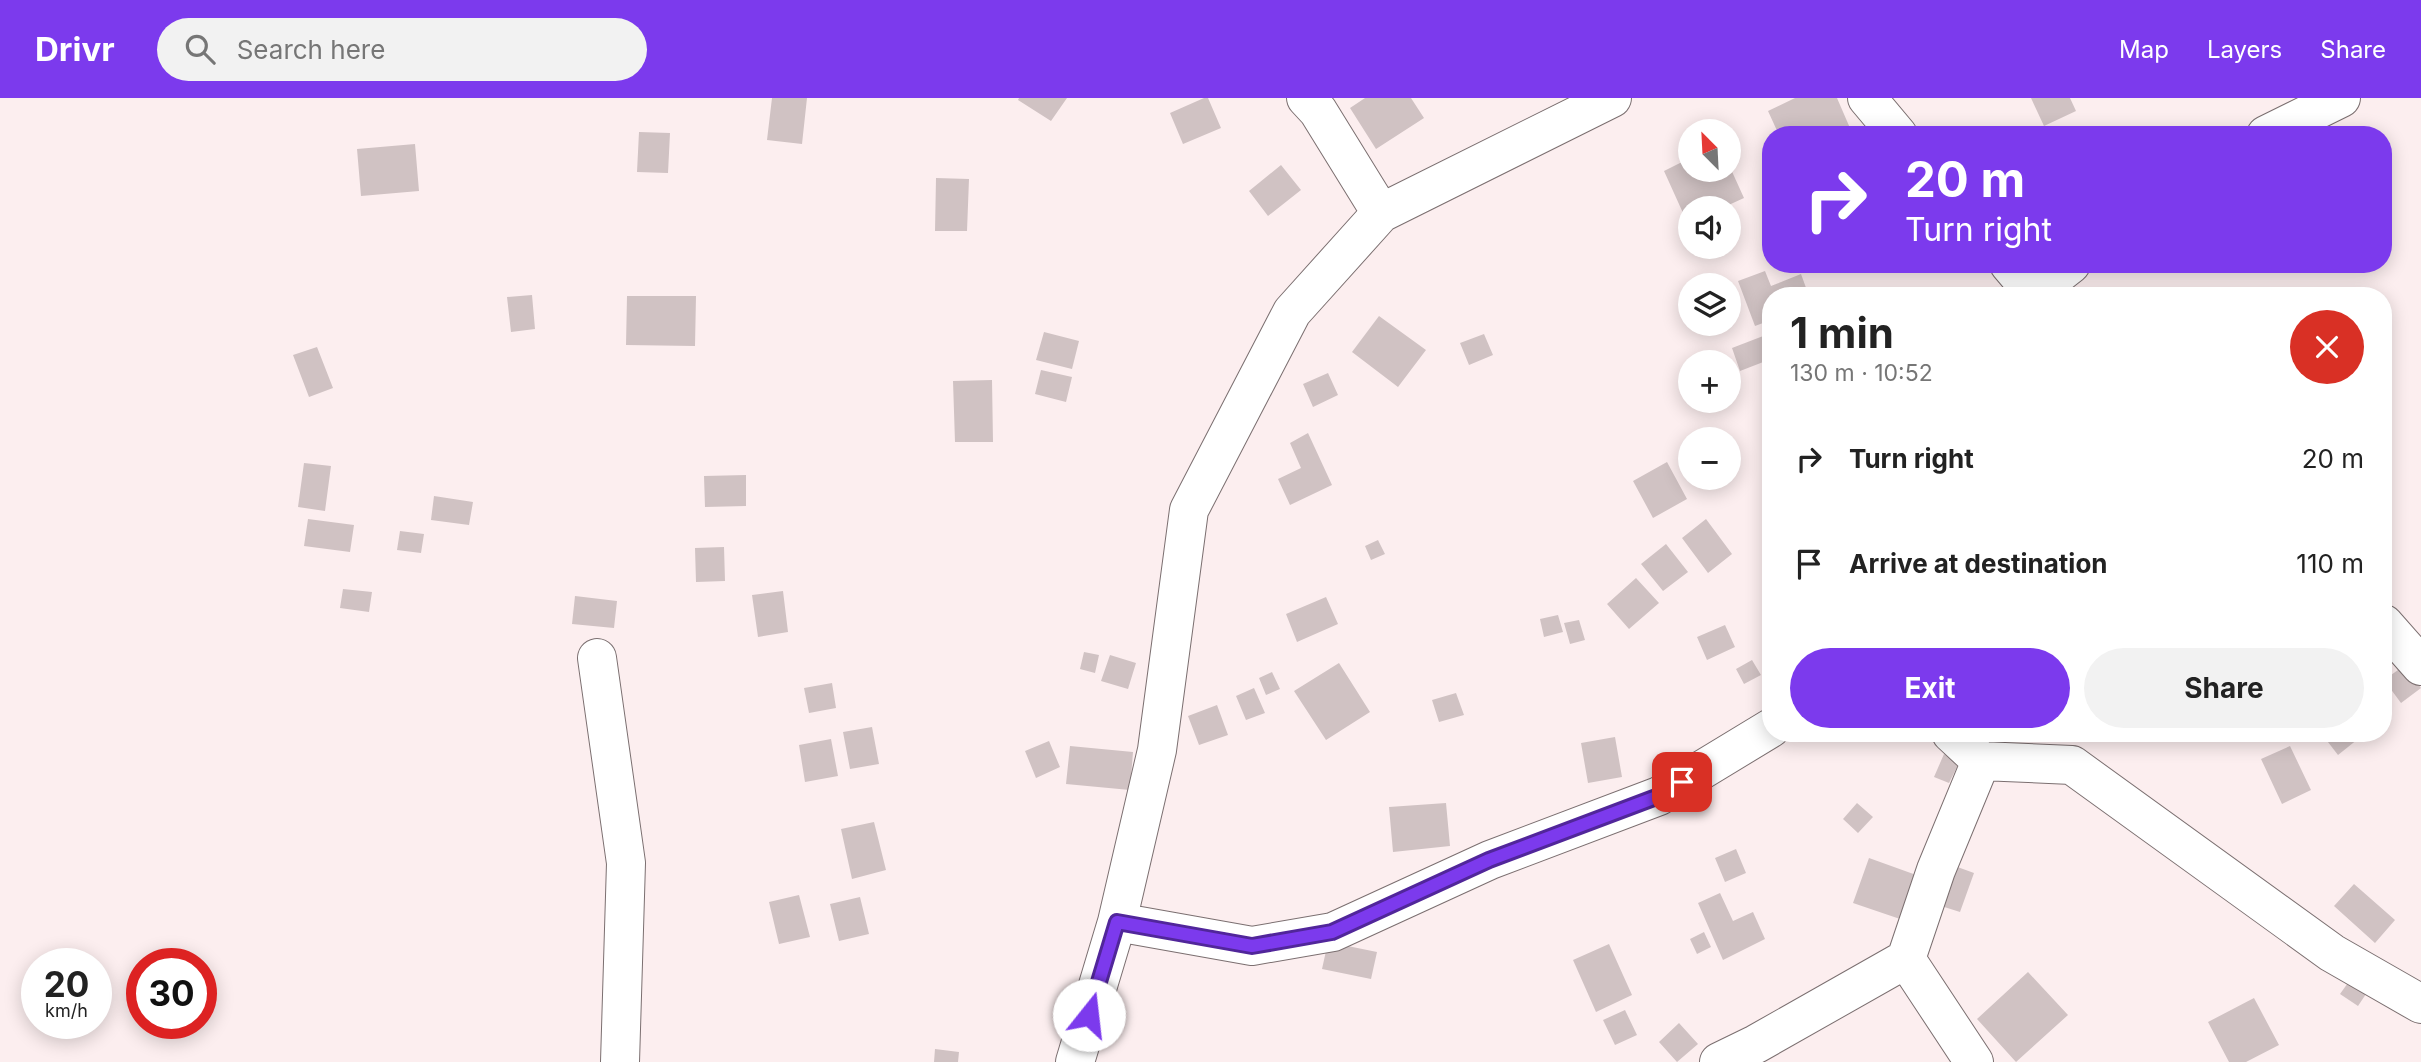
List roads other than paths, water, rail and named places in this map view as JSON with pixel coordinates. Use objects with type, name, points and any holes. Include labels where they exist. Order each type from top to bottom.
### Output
[{"type":"street","points":[[1306,98],[1318,111],[1381,213]]},
{"type":"street","points":[[1075,1062],[1117,922],[1157,750],[1189,510],[1292,312],[1381,213],[1612,98]]},
{"type":"street","points":[[1867,98],[1890,126]]},
{"type":"street","points":[[2284,126],[2341,98]]},
{"type":"street","points":[[2017,273],[2028,287]]},
{"type":"street","points":[[2044,287],[2061,273]]},
{"type":"street","points":[[2392,633],[2421,666]]},
{"type":"street","points":[[597,657],[626,863],[620,1062]]},
{"type":"street","points":[[1117,922],[1252,946],[1332,932],[1489,860],[1659,796],[1762,733]]},
{"type":"street","points":[[1961,742],[1981,761],[2072,765],[2332,953],[2421,1004]]},
{"type":"street","points":[[1719,1062],[1906,959],[1936,870],[1981,761]]},
{"type":"street","points":[[1906,959],[1974,1062]]}]
